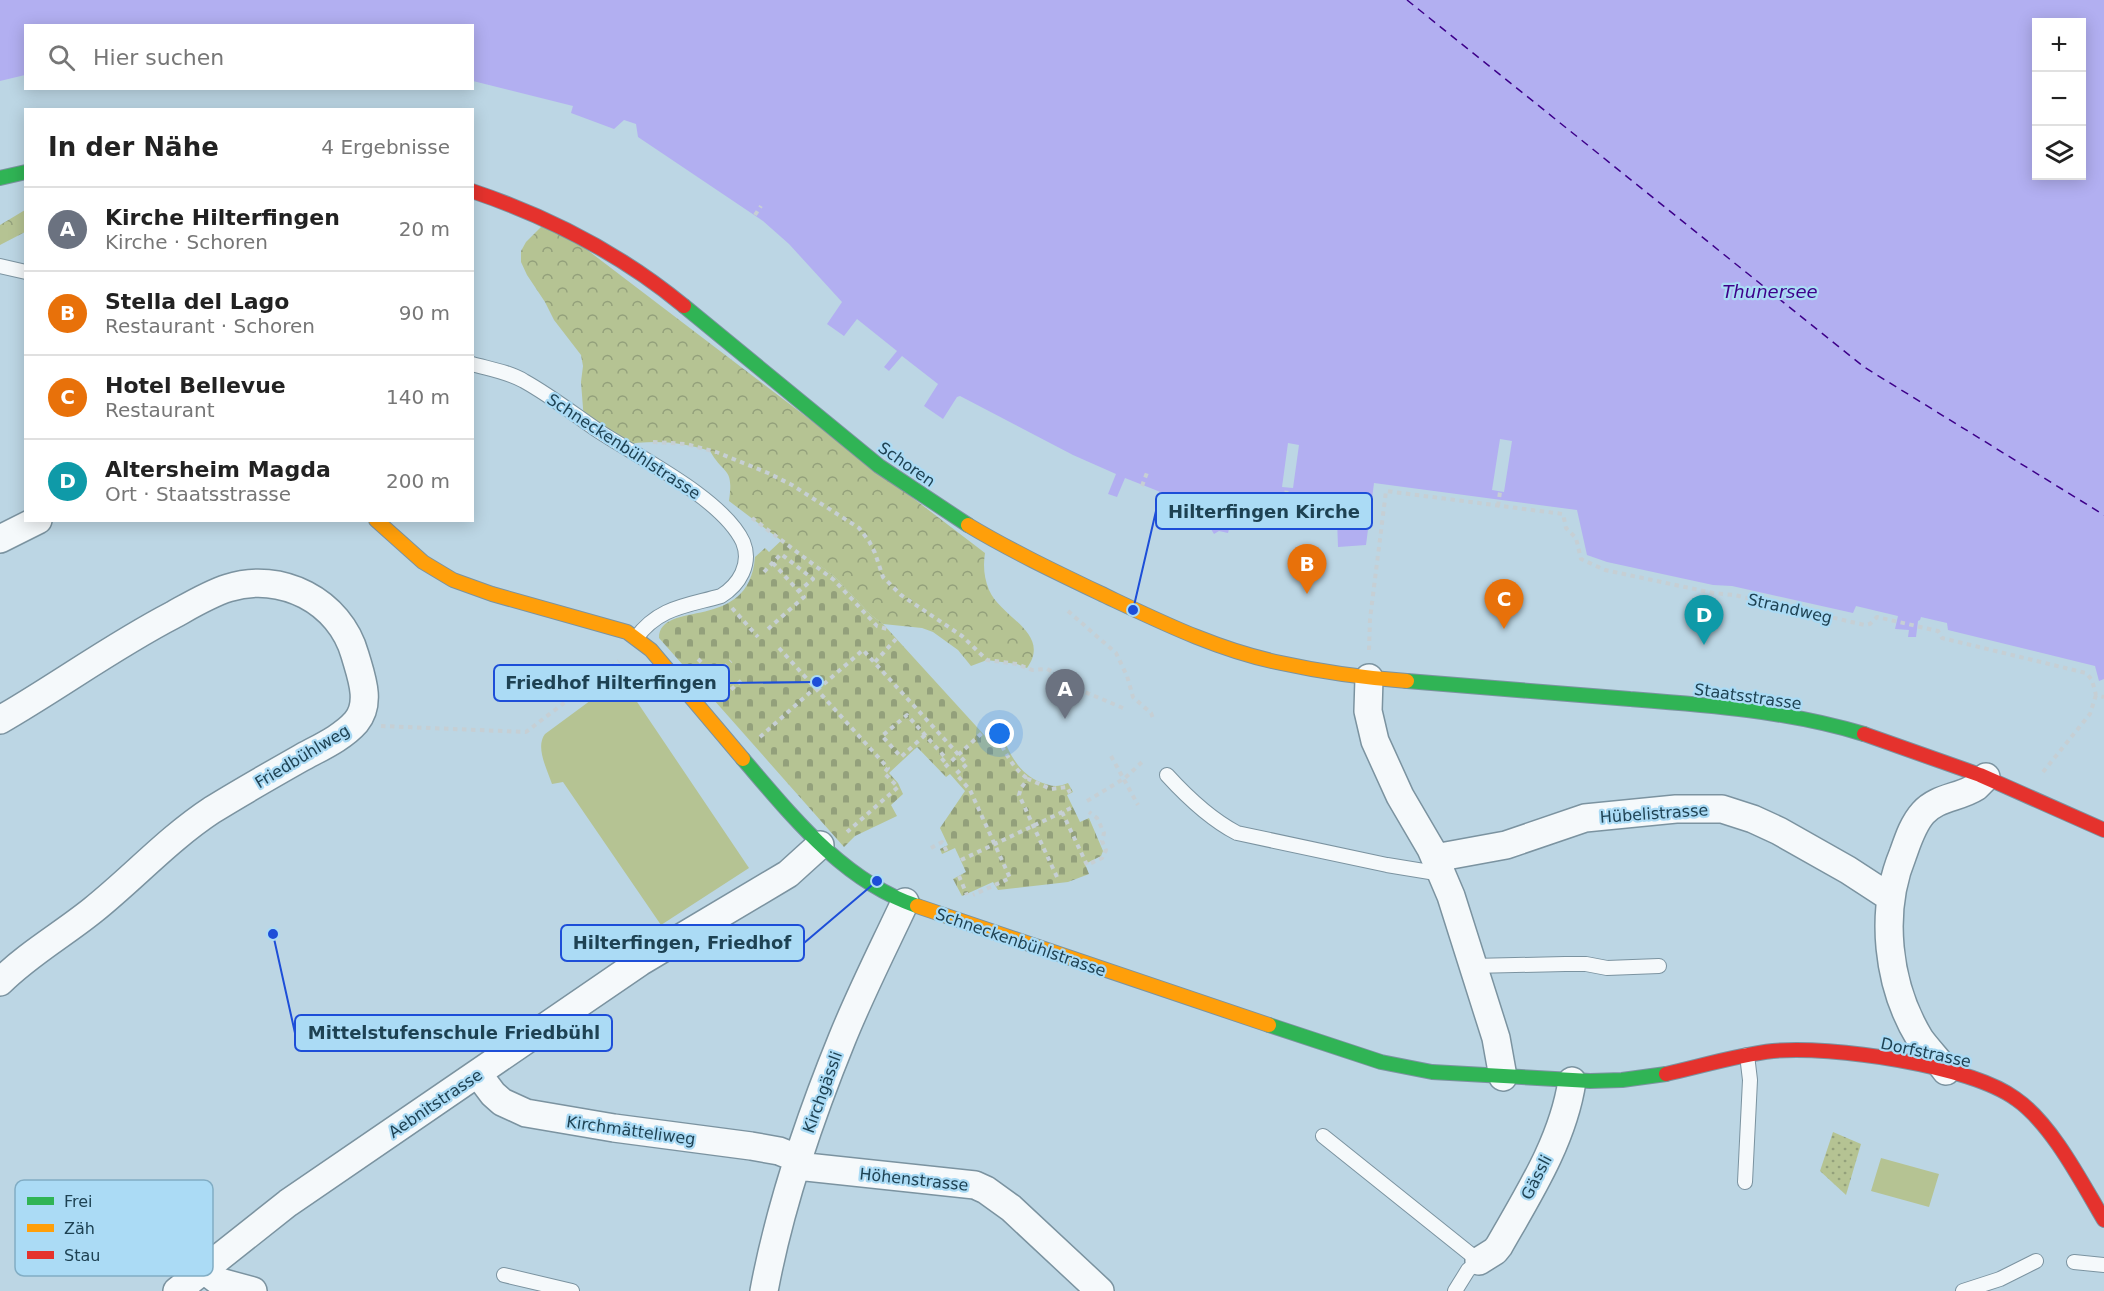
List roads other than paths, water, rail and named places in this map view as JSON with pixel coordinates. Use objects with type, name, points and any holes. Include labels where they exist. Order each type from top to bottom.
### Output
[{"type":"street","points":[[0,178],[24,172]]},
{"type":"street","name":"Schoren","points":[[474,191],[529,211],[625,261],[660,286],[879,466],[993,540],[1143,615],[1215,644],[1279,663],[1368,678]]},
{"type":"street","points":[[0,539],[34,522]]},
{"type":"street","name":"Schneckenbühlstrasse","points":[[378,522],[423,562],[453,580],[492,594],[627,632],[639,640],[651,650],[739,756],[820,845],[871,885],[905,902],[1356,1055],[1421,1071],[1503,1077]]},
{"type":"street","name":"Friedbühlweg","points":[[0,720],[143,630],[229,587],[258,583],[281,585],[302,592],[323,606],[342,625],[352,643],[364,696],[363,710],[353,725],[321,747],[261,780],[190,825],[93,910],[31,954],[0,982]]},
{"type":"street","points":[[1368,678],[1368,711],[1380,755],[1438,866],[1451,896],[1496,1038],[1503,1077]]},
{"type":"street","name":"Staatsstrasse","points":[[1368,678],[1671,702],[1767,712],[1842,727],[1882,738],[1986,777],[2104,830]]},
{"type":"street","points":[[1946,1071],[1921,1040],[1901,997],[1890,942],[1891,898],[1895,874],[1915,824],[1922,813],[1940,801],[1975,788],[1986,777]]},
{"type":"street","name":"Hübelistrasse","points":[[1438,866],[1585,819],[1676,809],[1722,809],[1753,819],[1779,831],[1848,870],[1891,898]]},
{"type":"street","name":"Aebnitstrasse","points":[[213,1263],[288,1203],[640,962],[788,874],[820,845]]},
{"type":"street","name":"Kirchgässli","points":[[764,1291],[778,1225],[842,1037],[905,902]]},
{"type":"street","name":"Dorfstrasse","points":[[1503,1077],[1572,1081],[1625,1080],[1670,1073],[1776,1050],[1843,1052],[1946,1071],[1975,1079],[2008,1093],[2032,1113],[2060,1151],[2104,1220]]},
{"type":"street","name":"Kirchmätteliweg","points":[[478,1074],[502,1102],[526,1113],[779,1151],[798,1163]]},
{"type":"street","name":"Gässli","points":[[1479,1261],[1499,1246],[1528,1196],[1558,1133],[1569,1100],[1572,1081]]},
{"type":"street","name":"Höhenstrasse","points":[[798,1163],[975,1185],[1011,1208],[1100,1291]]},
{"type":"street","name":"Aebnitstrasse","points":[[177,1291],[196,1276]]},
{"type":"street","points":[[212,1276],[220,1282],[253,1291]]},
{"type":"lane","points":[[0,266],[24,272]]},
{"type":"lane","name":"Schneckenbühlstrasse","points":[[474,365],[523,380],[620,445],[699,494],[736,532],[743,543],[746,552],[744,571],[729,591],[721,596],[658,615],[646,624],[639,640]]},
{"type":"lane","points":[[1167,775],[1190,799],[1219,823],[1237,833],[1388,865],[1438,866]]},
{"type":"lane","points":[[1472,966],[1586,964],[1607,968],[1659,966]]},
{"type":"lane","points":[[1744,1182],[1750,1080],[1747,1055]]},
{"type":"lane","points":[[1323,1136],[1479,1261]]},
{"type":"lane","name":"Gässli","points":[[1455,1291],[1468,1270],[1479,1261]]},
{"type":"lane","points":[[1963,1291],[2000,1279],[2036,1261]]},
{"type":"lane","points":[[2074,1262],[2104,1264]]},
{"type":"lane","points":[[504,1275],[572,1291]]},
{"type":"water","name":"Thunersee","points":[[0,0],[2104,0],[2104,679],[2099,681],[2095,666],[1948,630],[1947,623],[1921,617],[1918,621],[1916,637],[1908,637],[1909,630],[1895,629],[1898,616],[1856,606],[1853,613],[1732,586],[1713,585],[1607,562],[1587,555],[1577,510],[1374,483],[1366,545],[1338,547],[1337,519],[1334,516],[1264,512],[1235,507],[1228,533],[1219,531],[1214,534],[1211,529],[1216,502],[1181,498],[1180,495],[1163,493],[1125,478],[1117,497],[1108,494],[1116,474],[1073,455],[960,396],[957,397],[943,419],[924,406],[938,384],[902,356],[889,371],[884,367],[897,351],[857,319],[844,336],[827,324],[842,302],[789,244],[763,221],[638,137],[636,124],[624,120],[614,129],[571,113],[573,106],[474,81],[474,24],[24,24],[24,75],[0,81]]},
{"type":"place","name":"Stella del Lago","points":[[1307,594]]},
{"type":"place","name":"Hilterfingen Kirche","points":[[1133,610]]},
{"type":"place","name":"Hotel Bellevue","points":[[1504,629]]},
{"type":"place","name":"Altersheim Magda","points":[[1704,645]]},
{"type":"place","name":"Friedhof Hilterfingen","points":[[817,682]]},
{"type":"place","name":"Kirche Hilterfingen","points":[[1065,719]]},
{"type":"place","name":"Hilterfingen, Friedhof","points":[[877,881]]},
{"type":"place","name":"Mittelstufenschule Friedbühl","points":[[273,934]]}]
